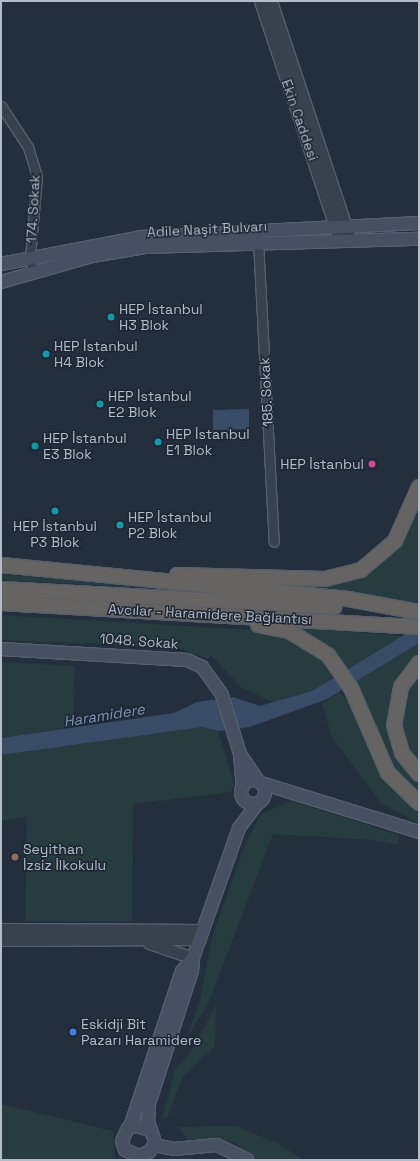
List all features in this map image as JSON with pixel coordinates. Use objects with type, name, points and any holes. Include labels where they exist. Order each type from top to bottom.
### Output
[{"type":"highway","points":[[46,570],[257,578],[338,576],[371,563],[395,541],[419,487]]},
{"type":"highway","points":[[1,565],[348,599],[419,613]]},
{"type":"highway","name":"Avcılar - Haramidere Bağlantısı","points":[[1,589],[419,613]]},
{"type":"highway","name":"Avcılar - Haramidere Bağlantısı","points":[[1,603],[419,627]]},
{"type":"highway","points":[[173,612],[204,621],[274,627],[315,645],[336,665],[351,688],[388,773],[419,803]]},
{"type":"highway","points":[[419,663],[401,687],[394,725],[402,753],[419,774]]},
{"type":"main road","name":"Adile Naşit Bulvarı","points":[[1,282],[131,249],[344,234],[419,223]]},
{"type":"main road","name":"Adile Naşit Bulvarı","points":[[1,264],[30,257],[142,237],[344,234],[419,239]]},
{"type":"main road","name":"1048. Sokak","points":[[1,649],[193,662],[209,673],[218,686],[240,754],[243,792],[239,828]]},
{"type":"main road","name":"1048. Sokak","points":[[240,754],[260,782]]},
{"type":"main road","points":[[298,795],[250,803],[243,792],[248,782],[260,782],[419,832]]},
{"type":"main road","points":[[149,1153],[150,1130],[147,1114],[149,1104],[192,972],[193,958],[239,828],[259,802],[265,790],[260,782]]},
{"type":"main road","points":[[123,1160],[124,1133],[130,1127],[182,971],[193,958]]},
{"type":"main road","points":[[130,1127],[150,1130]]},
{"type":"main road","points":[[123,1145],[134,1156],[174,1148],[217,1145],[248,1160]]},
{"type":"street","name":"Ekin Caddesi","points":[[260,1],[344,234]]},
{"type":"street","name":"Ekin Caddesi","points":[[271,1],[344,234]]},
{"type":"street","name":"174. Sokak","points":[[1,106],[28,147],[37,176],[30,257],[33,273]]},
{"type":"street","name":"185. Sokak","points":[[258,241],[274,542]]},
{"type":"street","points":[[1,929],[201,935]]},
{"type":"street","points":[[1,940],[143,941],[201,935]]},
{"type":"street","points":[[143,941],[193,958]]},
{"type":"green space","points":[[419,506],[419,603],[224,581],[354,578],[373,570],[401,545]]},
{"type":"green space","points":[[1,573],[3,574],[152,588],[1,580]]},
{"type":"green space","points":[[1,615],[269,631],[286,637],[319,656],[333,676],[315,690],[274,703],[241,687],[211,655],[208,659],[175,647],[1,640]]},
{"type":"green space","points":[[299,628],[419,637],[419,655],[395,686],[388,723],[398,757],[419,782],[419,796],[399,780],[327,647]],"holes":[[[397,640],[404,652],[359,678],[353,666]]]},
{"type":"green space","points":[[1,662],[75,666],[73,727],[1,738]]},
{"type":"green space","points":[[419,669],[419,768],[411,761],[398,730],[402,697]]},
{"type":"green space","points":[[339,692],[351,703],[369,752],[390,788],[419,809],[419,823],[381,803],[332,737],[322,704]]},
{"type":"green space","points":[[202,727],[218,731],[234,784],[231,792],[133,804],[132,921],[25,921],[27,817],[1,821],[1,755]]},
{"type":"green space","points":[[292,801],[399,835],[398,845],[373,840],[273,834],[208,1004],[187,1037],[200,1001],[212,937],[247,840],[261,814]]},
{"type":"green space","points":[[216,1005],[215,1046],[182,1078],[168,1116],[162,1119],[175,1069],[189,1055]]},
{"type":"green space","points":[[1,1104],[113,1131],[115,1160],[1,1160]]},
{"type":"green space","points":[[236,1126],[277,1143],[304,1160],[259,1160],[235,1143],[220,1138],[188,1140],[178,1127]]},
{"type":"water","points":[[249,409],[249,429],[213,430],[213,410]]},
{"type":"water","points":[[419,626],[419,643],[327,699],[250,727],[218,731],[202,727],[1,755],[1,738],[174,713],[197,702],[233,697],[260,706],[312,691]]},
{"type":"place","name":"HEP İstanbul H3 Blok","points":[[111,317]]},
{"type":"place","name":"HEP İstanbul H4 Blok","points":[[46,354]]},
{"type":"place","name":"HEP İstanbul E2 Blok","points":[[100,404]]},
{"type":"place","name":"HEP İstanbul E1 Blok","points":[[158,442]]},
{"type":"place","name":"HEP İstanbul E3 Blok","points":[[35,446]]},
{"type":"place","name":"HEP İstanbul","points":[[372,464]]},
{"type":"place","name":"HEP İstanbul P3 Blok","points":[[55,511]]},
{"type":"place","name":"HEP İstanbul P2 Blok","points":[[120,525]]},
{"type":"place","name":"Seyithan İzsiz İlkokulu","points":[[15,857]]},
{"type":"place","name":"Eskidji Bit Pazarı Haramidere","points":[[73,1032]]},
{"type":"water label","name":"Haramidere","points":[[104,715]]}]
